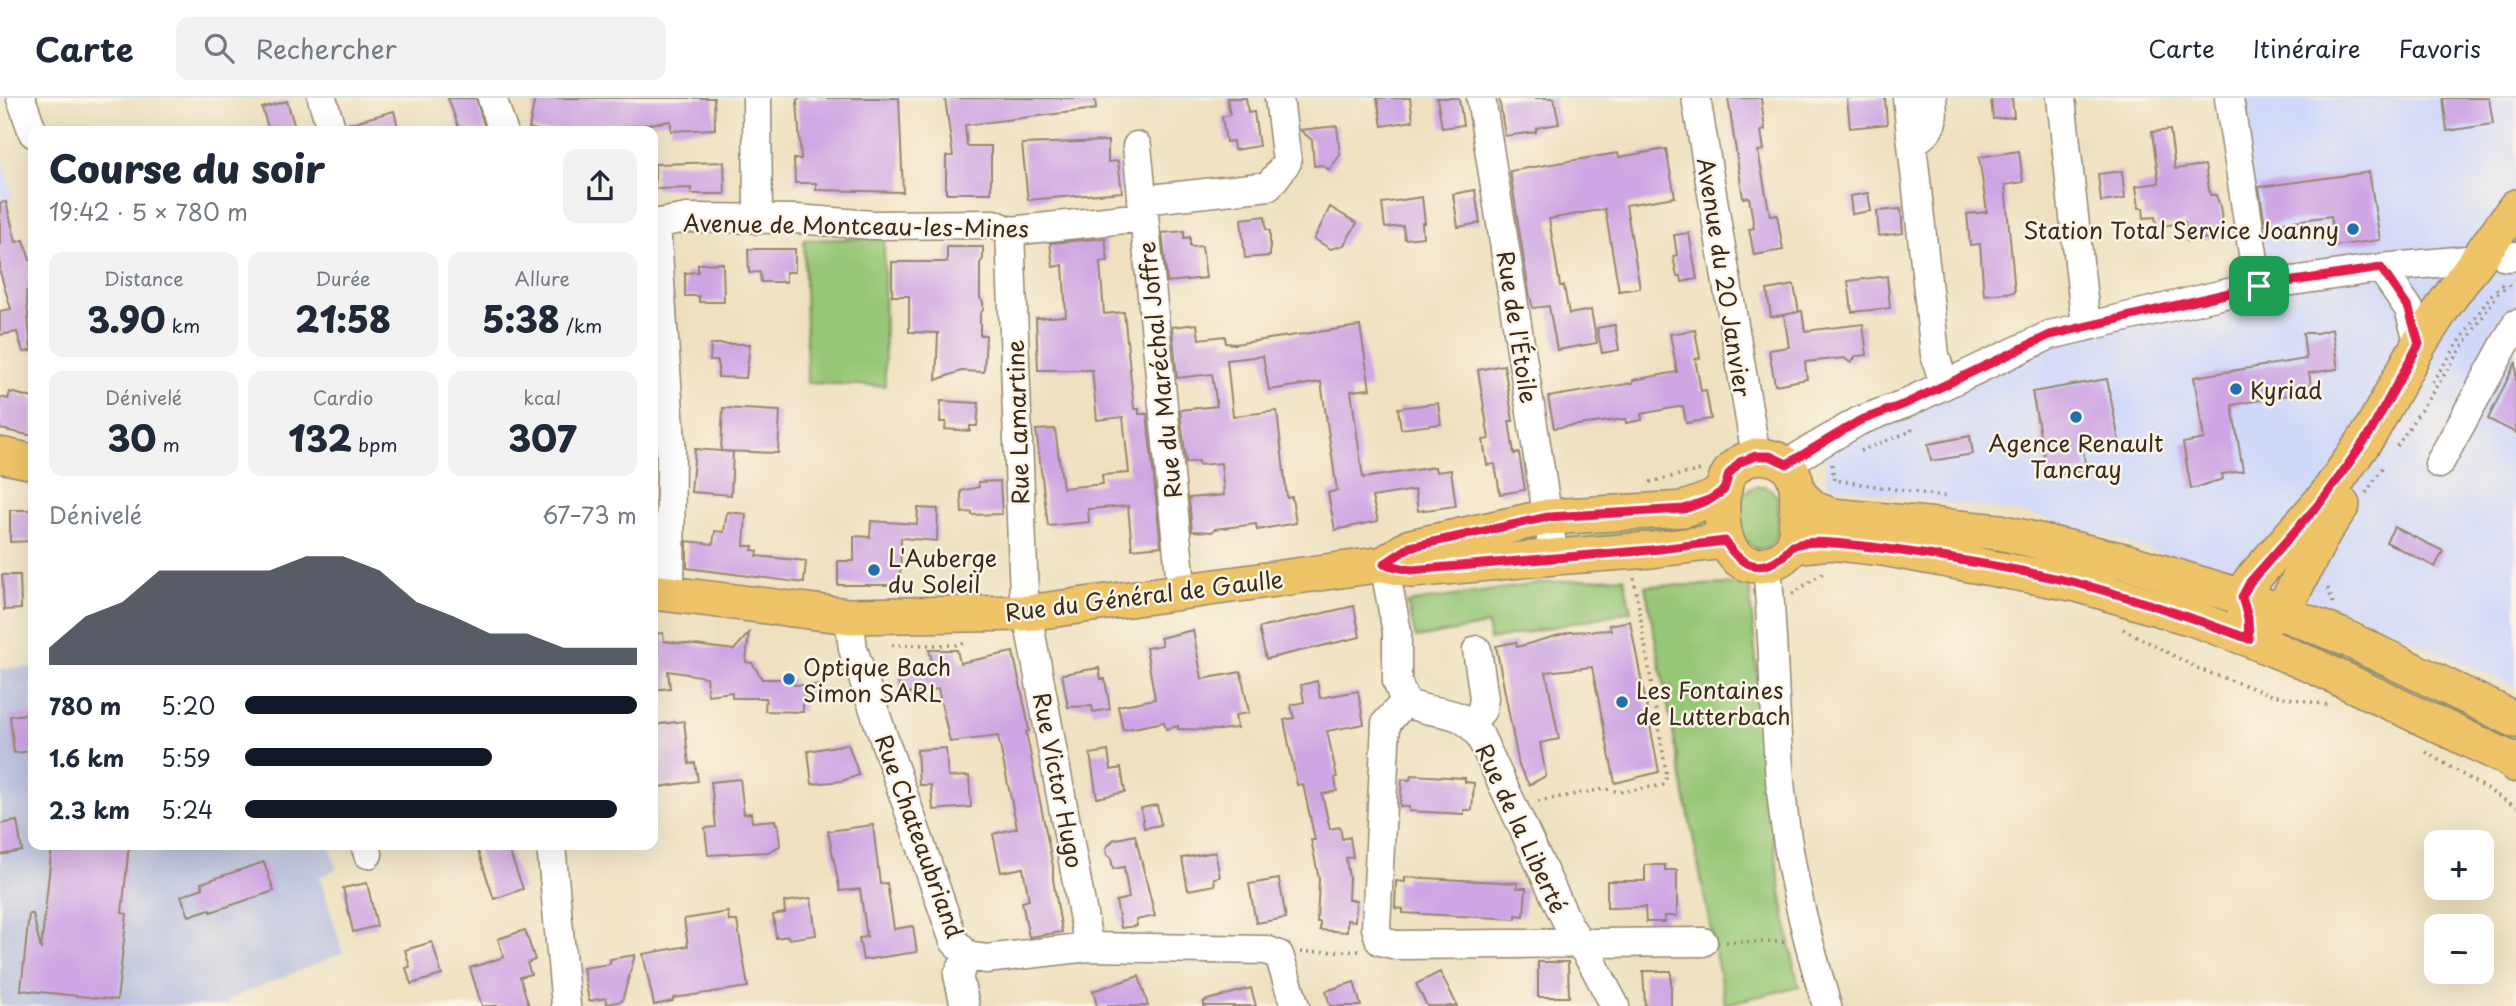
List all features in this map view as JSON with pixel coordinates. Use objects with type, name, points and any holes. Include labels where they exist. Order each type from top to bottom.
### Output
[{"type":"main road","points":[[2249,639],[2262,623],[2280,610],[2295,589],[2325,531],[2387,438],[2462,313],[2506,259],[2516,207]]},
{"type":"main road","points":[[2249,639],[2248,618],[2242,597],[2257,572],[2326,496],[2370,433],[2419,344],[2506,259]]},
{"type":"main road","points":[[0,455],[28,462]]},
{"type":"main road","points":[[2515,762],[2316,667],[2249,639],[2195,619],[2077,583],[1830,542],[1746,563],[1734,555],[1725,541],[1724,490],[1729,474],[1740,462],[1780,472],[1814,509],[1832,516],[2000,532],[2124,561],[2280,610],[2344,637],[2516,720]]},
{"type":"main road","points":[[1780,472],[1780,556]]},
{"type":"main road","name":"Rue du Général de Gaulle","points":[[1384,564],[1410,547],[1548,517],[1684,509],[1711,499],[1724,490]]},
{"type":"main road","name":"Rue du Général de Gaulle","points":[[662,594],[849,615],[1027,613],[1384,564],[1411,570],[1651,550],[1725,541]]},
{"type":"street","points":[[21,98],[31,126]]},
{"type":"street","points":[[322,98],[330,126]]},
{"type":"street","points":[[492,98],[501,126]]},
{"type":"street","points":[[757,98],[758,220]]},
{"type":"street","points":[[1143,209],[1269,186],[1287,162],[1279,98]]},
{"type":"street","name":"Rue de l'Étoile","points":[[1481,98],[1554,557]]},
{"type":"street","name":"Avenue du 20 Janvier","points":[[1696,98],[1780,472]]},
{"type":"street","points":[[1907,98],[1935,355],[1944,384]]},
{"type":"street","points":[[1912,143],[1925,134],[1934,121],[1932,98]]},
{"type":"street","points":[[2061,98],[2086,326]]},
{"type":"street","points":[[2229,98],[2259,286]]},
{"type":"street","name":"Rue du Maréchal Joffre","points":[[1137,146],[1182,593]]},
{"type":"street","name":"Avenue de Montceau-les-Mines","points":[[658,223],[687,218],[797,219],[873,225],[994,224],[1010,231],[1143,209]]},
{"type":"street","name":"Rue Lamartine","points":[[1010,231],[1027,613]]},
{"type":"street","points":[[1780,472],[1842,430],[1905,404],[2028,344],[2086,326],[2259,286],[2381,268],[2506,259]]},
{"type":"street","points":[[658,265],[671,442],[662,594]]},
{"type":"street","points":[[2381,268],[2409,309],[2419,344]]},
{"type":"street","points":[[2439,464],[2516,324]]},
{"type":"street","points":[[1780,556],[1781,792],[1793,874],[1807,940],[1827,1006]]},
{"type":"street","points":[[1384,564],[1397,632],[1397,681],[1405,702],[1386,723],[1376,928],[1380,941],[1396,944],[1703,942]]},
{"type":"street","name":"Rue Victor Hugo","points":[[1027,613],[1089,947]]},
{"type":"street","name":"Rue Chateaubriand","points":[[849,615],[853,649],[954,941],[968,956],[986,959],[1089,947],[1266,950],[1279,955]]},
{"type":"street","points":[[1471,723],[1482,710],[1484,698],[1477,650]]},
{"type":"street","name":"Rue de la Liberté","points":[[1405,702],[1422,710],[1456,714],[1471,723],[1480,736],[1568,924],[1615,1006]]},
{"type":"street","points":[[551,850],[566,1006]]},
{"type":"street","points":[[1279,955],[1295,1006]]},
{"type":"street","points":[[965,1006],[958,975],[968,956]]},
{"type":"path","points":[[2394,450],[2499,292],[2506,259]]},
{"type":"path","points":[[2364,496],[2386,462]]},
{"type":"path","points":[[1512,808],[1605,789],[1620,792],[1663,785],[1667,778],[1633,572]]},
{"type":"path","points":[[2327,583],[2332,601],[2337,607]]},
{"type":"path","points":[[2117,625],[2199,669],[2272,695],[2329,705]]},
{"type":"path","points":[[898,646],[958,645]]},
{"type":"path","points":[[2425,751],[2516,807]]},
{"type":"path","points":[[1703,942],[1807,940]]},
{"type":"path","points":[[1279,955],[1303,951],[1363,951],[1380,941]]},
{"type":"shaded area","points":[[2237,98],[2516,98],[2516,687],[2353,613],[2042,517],[1827,485],[1823,451],[2044,343],[2264,282]]},
{"type":"shaded area","points":[[0,152],[13,198],[6,202],[18,242],[0,247]]},
{"type":"shaded area","points":[[28,667],[28,850],[331,850],[337,869],[320,877],[343,953],[227,1000],[227,1006],[0,1006],[0,669]]},
{"type":"green space","points":[[884,238],[885,386],[807,383],[804,240]]},
{"type":"green space","points":[[1759,486],[1768,487],[1778,497],[1777,537],[1768,548],[1756,549],[1741,537],[1742,496]]},
{"type":"green space","points":[[1713,506],[1711,533],[1563,547],[1558,523]]},
{"type":"green space","points":[[1624,577],[1631,611],[1490,640],[1487,625],[1416,638],[1407,603],[1541,583]]},
{"type":"green space","points":[[1749,584],[1773,837],[1799,987],[1725,1004],[1645,586]]},
{"type":"green space","points":[[2275,623],[2516,732],[2516,751],[2282,641]]},
{"type":"building","points":[[448,98],[476,98],[484,126],[458,126]]},
{"type":"building","points":[[535,98],[714,98],[715,129],[671,131],[671,121],[634,126],[529,126]]},
{"type":"building","points":[[798,98],[899,98],[903,192],[816,190],[816,183],[795,183],[794,159],[801,159]]},
{"type":"building","points":[[945,98],[1095,98],[1096,109],[965,125],[967,146],[991,146],[991,193],[946,193],[946,156],[953,156]]},
{"type":"building","points":[[1227,98],[1246,98],[1248,113],[1254,112],[1259,146],[1234,150],[1233,141],[1226,142],[1222,117],[1230,115]]},
{"type":"building","points":[[1377,98],[1410,98],[1413,121],[1382,126]]},
{"type":"building","points":[[1437,98],[1459,98],[1463,125],[1442,128]]},
{"type":"building","points":[[1499,98],[1554,98],[1559,124],[1540,127],[1536,132],[1505,136]]},
{"type":"building","points":[[1728,98],[1761,98],[1765,130],[1761,131],[1764,150],[1758,151],[1770,216],[1777,215],[1783,250],[1754,255],[1749,229],[1754,228],[1749,197],[1743,198]]},
{"type":"building","points":[[1847,98],[1885,98],[1887,124],[1850,128]]},
{"type":"building","points":[[1991,98],[2012,98],[2014,117],[1993,119]]},
{"type":"building","points":[[2443,98],[2489,98],[2493,124],[2447,131]]},
{"type":"building","points":[[287,101],[294,126],[267,126],[262,108]]},
{"type":"building","points":[[394,111],[398,126],[347,126]]},
{"type":"building","points":[[1337,126],[1340,155],[1329,170],[1323,165],[1314,166],[1312,140],[1300,130]]},
{"type":"building","points":[[2170,130],[2175,169],[2205,165],[2210,195],[2216,195],[2220,206],[2224,236],[2187,241],[2185,222],[2157,227],[2155,217],[2144,218],[2143,208],[2139,208],[2136,186],[2159,183],[2152,132]]},
{"type":"building","points":[[1108,141],[1108,162],[1118,161],[1122,192],[1028,200],[1022,144]]},
{"type":"building","points":[[1666,149],[1675,197],[1626,205],[1640,288],[1619,291],[1605,209],[1549,219],[1560,286],[1564,286],[1569,314],[1591,310],[1597,343],[1557,350],[1549,306],[1533,308],[1529,293],[1510,171],[1618,153],[1619,157]]},
{"type":"building","points":[[2019,151],[2023,182],[2005,185],[2015,292],[1984,295],[1980,244],[1970,245],[1967,214],[1987,212],[1979,157]]},
{"type":"building","points":[[724,162],[725,194],[691,194],[691,188],[658,189],[658,164]]},
{"type":"building","points":[[2122,171],[2125,199],[2101,202],[2098,174]]},
{"type":"building","points":[[2369,172],[2380,240],[2334,246],[2331,216],[2265,225],[2259,187]]},
{"type":"building","points":[[1475,190],[1480,223],[1458,227],[1453,194]]},
{"type":"building","points":[[1868,193],[1871,211],[1852,214],[1850,196]]},
{"type":"building","points":[[1422,197],[1425,223],[1422,223],[1423,237],[1405,239],[1403,226],[1385,228],[1382,203]]},
{"type":"building","points":[[6,202],[16,242],[24,240],[28,253],[28,351],[23,352],[17,332],[0,335],[0,311],[11,309],[0,272],[0,203]]},
{"type":"building","points":[[1330,207],[1357,223],[1344,245],[1331,249],[1314,239]]},
{"type":"building","points":[[1901,209],[1903,233],[1879,236],[1877,211]]},
{"type":"building","points":[[1265,216],[1266,229],[1270,231],[1270,256],[1245,258],[1241,219]]},
{"type":"building","points":[[1184,231],[1184,238],[1190,237],[1190,247],[1202,246],[1206,278],[1167,282],[1162,233]]},
{"type":"building","points":[[1689,233],[1697,279],[1682,282],[1681,276],[1677,276],[1673,256],[1677,255],[1674,235]]},
{"type":"building","points":[[1105,238],[1108,261],[1100,262],[1104,314],[1124,312],[1134,409],[1139,409],[1139,414],[1147,414],[1161,546],[1132,549],[1128,506],[1088,509],[1089,522],[1048,526],[1036,430],[1055,429],[1063,488],[1103,484],[1102,475],[1129,473],[1123,417],[1097,420],[1092,370],[1038,370],[1036,318],[1066,316],[1063,265],[1053,267],[1050,243]]},
{"type":"building","points":[[947,247],[983,247],[983,259],[980,263],[980,298],[983,310],[980,314],[980,335],[986,335],[984,372],[961,371],[936,380],[938,333],[909,332],[909,296],[892,296],[892,262],[947,262]]},
{"type":"building","points":[[748,249],[795,249],[795,272],[786,272],[786,282],[761,282],[760,272],[749,273]]},
{"type":"building","points":[[723,263],[724,302],[699,302],[699,296],[685,296],[685,273],[698,272],[698,264]]},
{"type":"building","points":[[1887,276],[1890,308],[1852,312],[1848,281]]},
{"type":"building","points":[[1794,285],[1799,312],[1771,317],[1767,290]]},
{"type":"building","points":[[1802,311],[1805,331],[1863,324],[1867,355],[1856,356],[1851,363],[1844,358],[1805,362],[1807,379],[1775,385],[1769,350],[1789,347],[1784,315]]},
{"type":"building","points":[[1197,324],[1199,339],[1225,336],[1226,343],[1235,344],[1360,326],[1370,389],[1351,391],[1363,478],[1435,467],[1436,472],[1451,470],[1456,506],[1418,511],[1415,490],[1372,497],[1378,521],[1335,530],[1328,493],[1337,490],[1321,382],[1269,390],[1263,356],[1227,360],[1233,416],[1277,411],[1287,498],[1292,497],[1296,523],[1257,530],[1256,524],[1215,529],[1212,532],[1192,531],[1189,498],[1224,495],[1221,463],[1186,463],[1180,410],[1217,406],[1212,374],[1177,378],[1172,327]]},
{"type":"building","points":[[1615,325],[1619,350],[1602,353],[1597,328]]},
{"type":"building","points":[[2332,329],[2338,369],[2309,373],[2312,391],[2232,405],[2243,471],[2222,474],[2223,479],[2191,489],[2183,443],[2204,439],[2194,377],[2306,359],[2303,333]]},
{"type":"building","points":[[1695,330],[1700,358],[1695,359],[1701,391],[1706,390],[1711,419],[1686,423],[1683,406],[1641,414],[1642,420],[1626,423],[1626,419],[1554,428],[1548,397],[1633,383],[1633,380],[1677,372],[1670,334]]},
{"type":"building","points":[[711,344],[750,344],[746,378],[718,377],[718,361],[710,361]]},
{"type":"building","points":[[2516,362],[2516,433],[2488,419]]},
{"type":"building","points":[[1504,365],[1513,421],[1509,421],[1514,454],[1519,453],[1525,490],[1500,494],[1495,464],[1487,465],[1483,440],[1489,439],[1478,370]]},
{"type":"building","name":"Agence Renault Tancray","points":[[2107,379],[2119,441],[2082,448],[2087,470],[2048,477],[2032,392]]},
{"type":"building","points":[[10,392],[28,397],[28,435],[0,429],[0,397],[8,399]]},
{"type":"building","points":[[941,401],[979,403],[977,426],[970,426],[970,431],[945,429],[946,422],[940,422]]},
{"type":"building","points":[[1438,403],[1441,424],[1401,429],[1398,408]]},
{"type":"building","points":[[723,408],[780,411],[778,453],[721,451]]},
{"type":"building","points":[[1970,436],[1973,454],[1931,461],[1928,444]]},
{"type":"building","points":[[695,449],[733,452],[731,495],[691,492]]},
{"type":"building","points":[[1000,481],[1002,514],[962,513],[961,491],[979,487],[978,482]]},
{"type":"building","points":[[918,508],[938,509],[937,541],[901,538],[900,585],[838,585],[838,561],[854,561],[854,536],[870,537],[871,521],[917,524]]},
{"type":"building","points":[[10,510],[28,510],[28,541],[10,542]]},
{"type":"building","points":[[727,512],[746,514],[744,546],[753,546],[752,550],[758,551],[757,556],[806,561],[804,583],[687,568],[687,541],[713,544],[715,531],[724,532]]},
{"type":"building","points":[[2394,527],[2443,551],[2435,567],[2386,542]]},
{"type":"building","points":[[2,575],[20,575],[21,609],[4,610]]},
{"type":"building","points":[[1354,606],[1360,637],[1266,659],[1259,628]]},
{"type":"building","name":"Les Fontaines de Lutterbach","points":[[1630,621],[1659,772],[1615,783],[1592,667],[1546,672],[1559,739],[1540,743],[1546,776],[1529,785],[1519,766],[1496,646],[1516,642],[1517,647],[1570,632],[1611,630],[1609,625]]},
{"type":"building","points":[[1193,630],[1202,679],[1241,672],[1249,713],[1235,715],[1237,728],[1178,729],[1178,726],[1166,729],[1164,722],[1123,730],[1118,706],[1155,699],[1146,648],[1162,645],[1160,638]]},
{"type":"building","points":[[663,633],[664,641],[734,650],[749,633],[746,662],[752,663],[762,679],[794,679],[794,685],[817,685],[803,700],[803,712],[765,711],[766,698],[732,698],[732,692],[708,695],[706,677],[668,671],[670,688],[658,689],[658,634]]},
{"type":"building","points":[[929,650],[957,650],[960,663],[1013,652],[1053,866],[1062,932],[1029,937],[1022,902],[1029,900],[1023,868],[1001,872],[993,834],[1017,828],[998,736],[950,742],[938,689],[900,695],[897,669],[933,665]]},
{"type":"building","points":[[1099,668],[1101,679],[1105,679],[1110,709],[1093,712],[1092,706],[1068,707],[1062,674]]},
{"type":"building","points":[[1317,681],[1320,698],[1358,691],[1364,724],[1327,731],[1337,777],[1337,791],[1322,794],[1330,829],[1340,827],[1342,839],[1350,837],[1353,857],[1346,858],[1348,900],[1356,900],[1355,921],[1347,920],[1347,932],[1320,930],[1320,922],[1317,922],[1319,879],[1311,840],[1315,840],[1303,784],[1297,785],[1284,720],[1294,718],[1291,705],[1304,702],[1301,685]]},
{"type":"building","points":[[28,714],[28,752],[14,753],[10,716]]},
{"type":"building","points":[[684,721],[689,764],[695,763],[698,781],[658,787],[658,724]]},
{"type":"building","points":[[848,744],[859,775],[842,781],[812,784],[808,751]]},
{"type":"building","points":[[946,748],[948,777],[969,776],[971,807],[933,810],[931,785],[919,785],[917,750]]},
{"type":"building","points":[[1108,751],[1111,770],[1121,768],[1125,792],[1097,798],[1090,754]]},
{"type":"building","points":[[1411,775],[1465,778],[1465,782],[1474,783],[1472,810],[1464,810],[1464,814],[1409,811],[1409,807],[1400,806],[1402,779],[1410,780]]},
{"type":"building","points":[[740,779],[744,814],[751,813],[752,822],[775,820],[778,824],[780,846],[768,852],[708,855],[705,828],[716,827],[711,782]]},
{"type":"building","points":[[1157,805],[1161,825],[1144,828],[1141,808]]},
{"type":"building","points":[[17,821],[22,851],[0,855],[0,824]]},
{"type":"building","points":[[873,825],[880,884],[887,883],[894,929],[913,926],[917,952],[863,960],[859,938],[867,937],[860,889],[840,891],[828,831]]},
{"type":"building","points":[[1135,835],[1155,916],[1136,920],[1137,926],[1121,928],[1116,901],[1129,898],[1124,867],[1113,869],[1106,848],[1113,840]]},
{"type":"building","points":[[51,850],[128,850],[122,913],[127,914],[117,1000],[21,990],[29,914],[33,914],[41,950]]},
{"type":"building","points":[[478,850],[509,850],[523,889],[494,899]]},
{"type":"building","points":[[1215,852],[1220,877],[1214,878],[1215,885],[1188,890],[1182,858]]},
{"type":"building","points":[[264,862],[274,891],[211,912],[210,909],[189,916],[181,896],[203,888],[201,883]]},
{"type":"building","points":[[1645,865],[1665,865],[1665,870],[1677,870],[1677,916],[1665,916],[1665,922],[1646,922],[1645,907],[1607,908],[1607,881],[1645,881]]},
{"type":"building","points":[[1405,877],[1518,883],[1517,888],[1526,888],[1524,916],[1516,915],[1516,919],[1403,913],[1403,909],[1395,908],[1396,881],[1405,882]]},
{"type":"building","points":[[1279,879],[1286,918],[1256,923],[1249,884]]},
{"type":"building","points":[[367,883],[377,926],[353,932],[343,888]]},
{"type":"building","points":[[811,898],[816,935],[776,938],[773,915],[785,913],[784,902]]},
{"type":"building","points":[[728,912],[729,921],[737,921],[748,987],[673,998],[673,1001],[654,1005],[643,954],[688,946],[684,919]]},
{"type":"building","points":[[525,930],[535,960],[527,963],[531,974],[520,977],[529,1006],[482,1006],[470,968],[504,957],[498,939]]},
{"type":"building","points":[[432,942],[442,975],[411,984],[406,968],[410,967],[405,950]]},
{"type":"building","points":[[635,955],[622,1001],[607,1004],[606,998],[589,1001],[583,968],[610,964],[610,959]]},
{"type":"building","points":[[1538,962],[1568,962],[1569,997],[1538,997]]},
{"type":"building","points":[[1643,971],[1671,971],[1671,1006],[1645,1006]]},
{"type":"building","points":[[1440,972],[1457,1006],[1427,1006],[1416,984]]},
{"type":"building","points":[[1139,976],[1148,1006],[1097,1006],[1093,991]]},
{"type":"building","points":[[1354,982],[1361,1006],[1330,1006],[1326,991]]},
{"type":"building","points":[[1251,988],[1256,1006],[1204,1006],[1204,1001]]},
{"type":"place","name":"Station Total Service Joanny","points":[[2353,229]]},
{"type":"place","name":"Kyriad","points":[[2236,389]]},
{"type":"place","name":"Agence Renault Tancray","points":[[2076,417]]},
{"type":"place","name":"L'Auberge du Soleil","points":[[874,570]]},
{"type":"place","name":"Optique Bach Simon SARL","points":[[789,679]]},
{"type":"place","name":"Les Fontaines de Lutterbach","points":[[1622,702]]},
{"type":"route","points":[[2381,268],[2409,309],[2419,344],[2370,433],[2326,496],[2250,582],[2242,597],[2248,618],[2249,639],[2195,619],[2077,583],[1883,548],[1830,542],[1793,546],[1781,558],[1766,566],[1746,563],[1734,555],[1725,541],[1651,550],[1411,570],[1384,564],[1410,547],[1548,517],[1684,509],[1711,499],[1724,490],[1729,474],[1740,462],[1756,456],[1770,456],[1787,464],[1859,421],[1905,404],[2050,335],[2259,286],[2381,268]]}]
